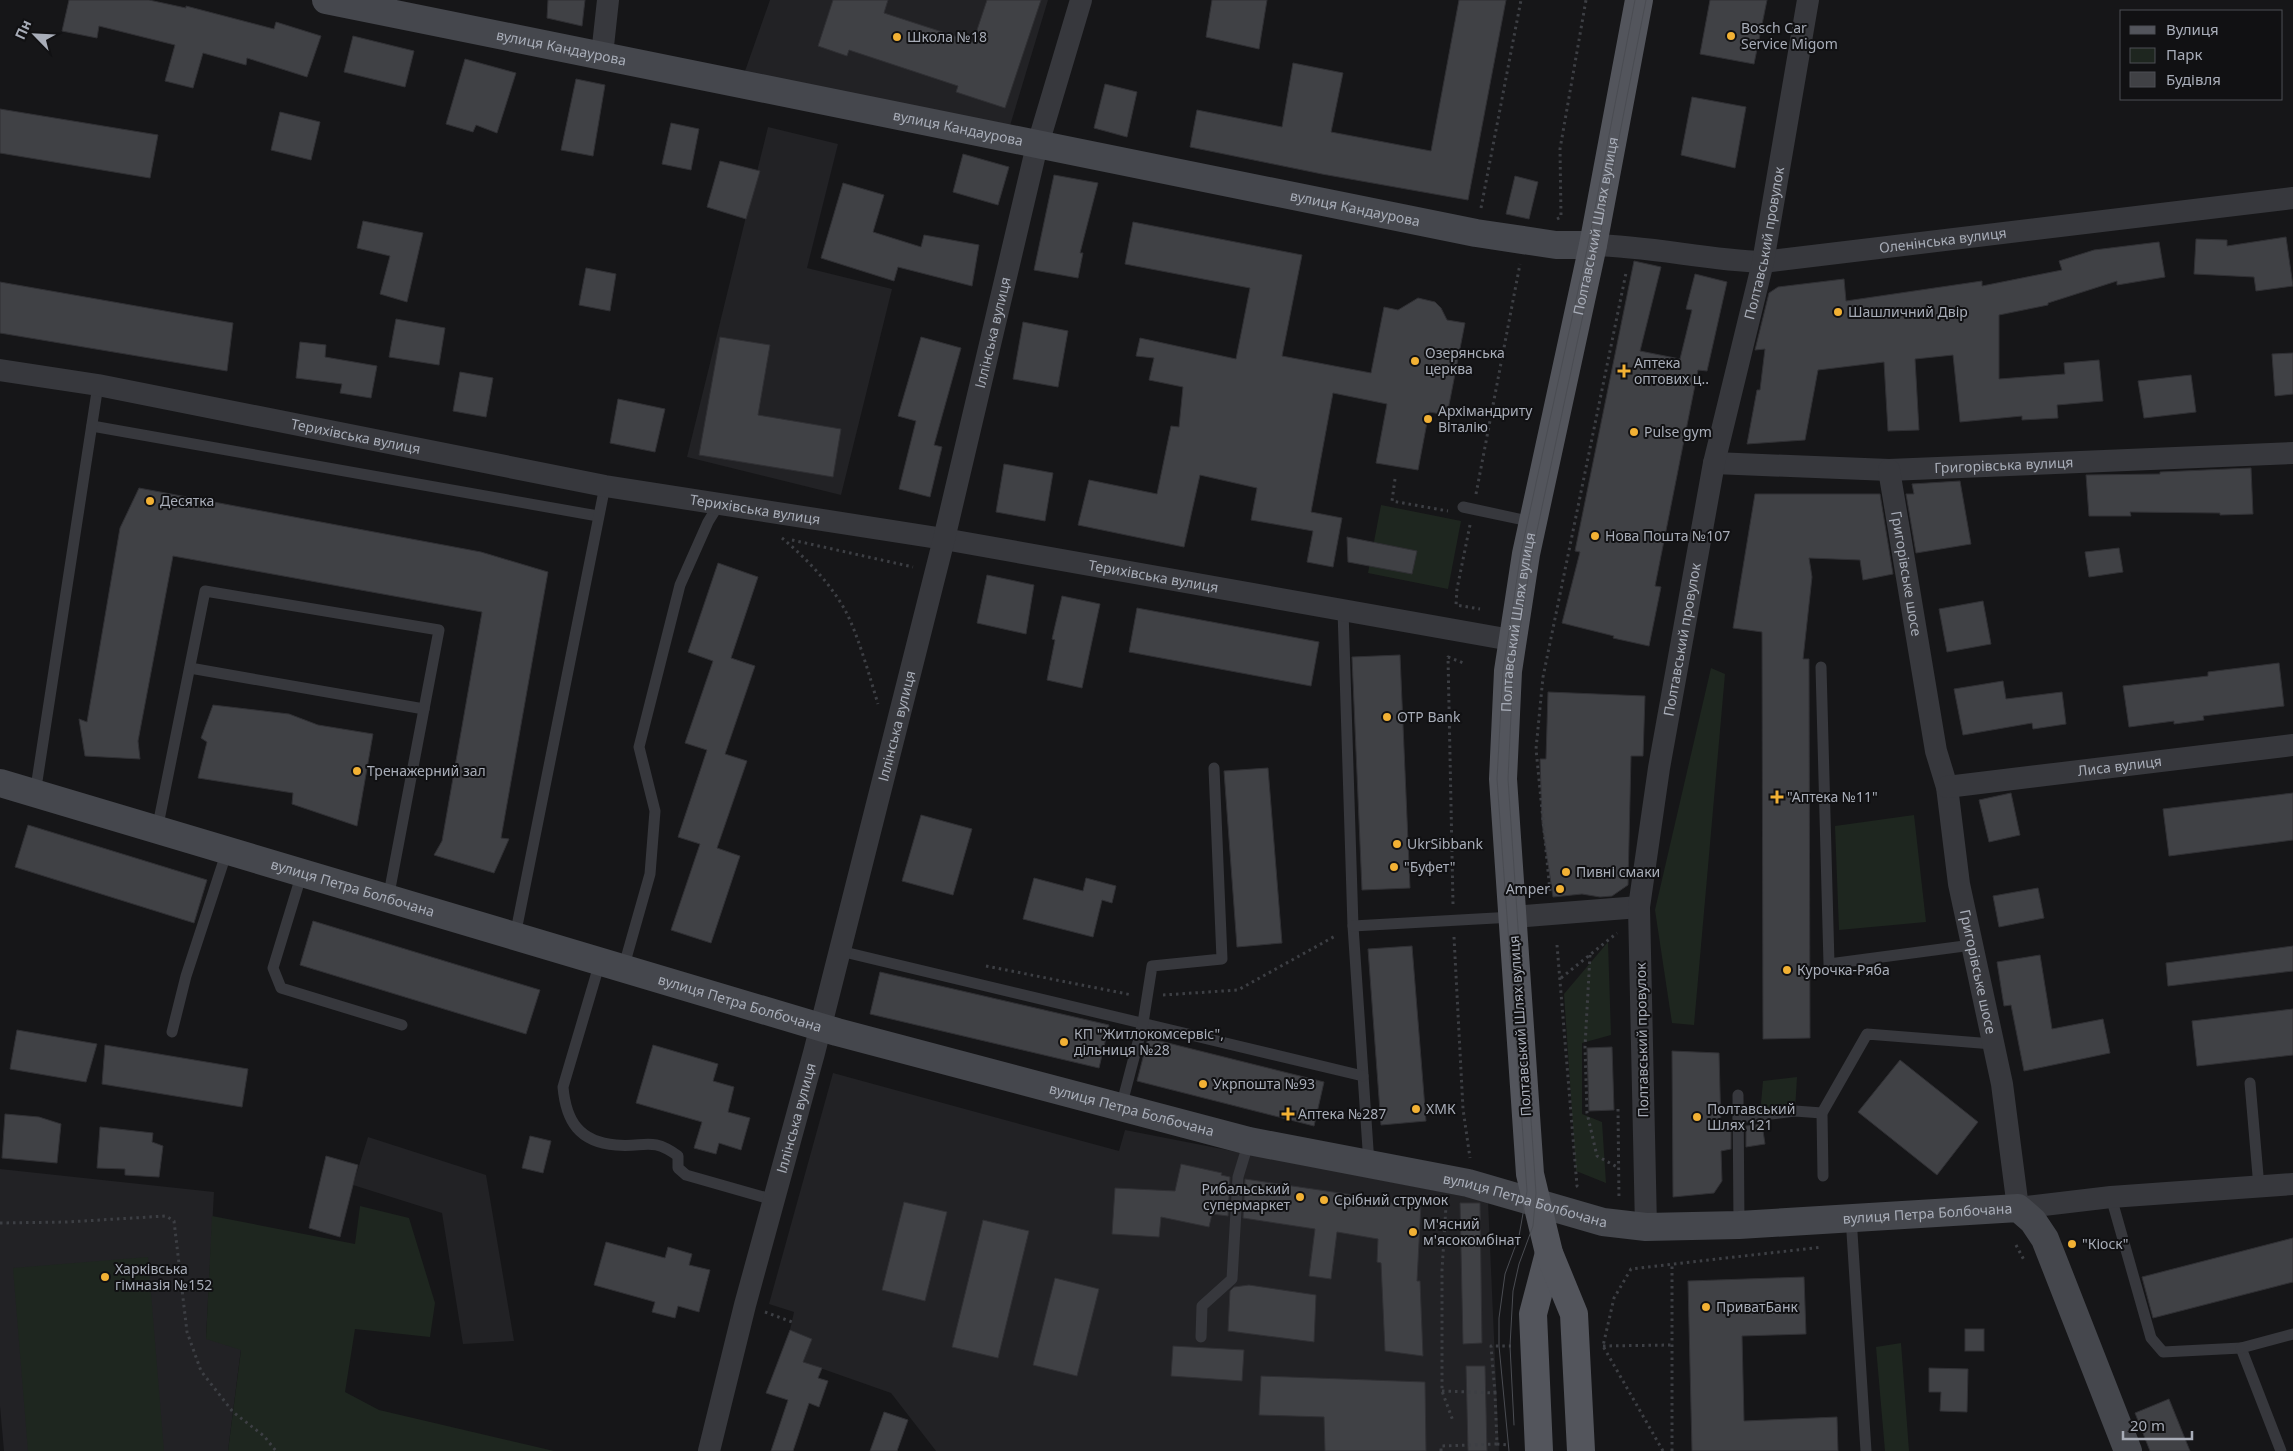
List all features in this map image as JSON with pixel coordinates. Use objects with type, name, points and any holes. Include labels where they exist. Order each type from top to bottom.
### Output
[{"type":"main road","name":"Полтавський Шлях вулиця","points":[[1580,1451],[1574,1314],[1549,1253],[1530,1174],[1503,779],[1511,640],[1533,522],[1592,245],[1640,0]]},
{"type":"main road","name":"Полтавський Шлях вулиця","points":[[1539,1451],[1533,1314],[1549,1253]]},
{"type":"street","name":"вулиця Кандаурова","points":[[326,0],[1476,233],[1556,245],[1592,245]]},
{"type":"street","points":[[602,55],[608,0]]},
{"type":"street","name":"Іллінська вулиця","points":[[709,1451],[715,1408],[821,1027],[944,539],[1038,145],[1081,0]]},
{"type":"street","name":"Полтавський провулок","points":[[1646,1226],[1639,907],[1659,768],[1714,463],[1764,262],[1808,0]]},
{"type":"street","name":"Оленінська вулиця","points":[[1592,245],[1631,247],[1721,260],[1764,262],[2293,198]]},
{"type":"street","name":"Терихівська вулиця","points":[[0,370],[98,385],[605,486],[944,539],[1511,640]]},
{"type":"street","name":"Григорівська вулиця","points":[[1714,463],[1889,470],[2293,453]]},
{"type":"street","name":"Григорівське шосе","points":[[1889,470],[1936,751],[1947,787],[1959,884],[2002,1084],[2018,1208]]},
{"type":"street","name":"Лиса вулиця","points":[[1947,787],[2293,745]]},
{"type":"street","name":"вулиця Петра Болбочана","points":[[0,784],[821,1027],[1249,1141],[1468,1183],[1604,1222],[1646,1226],[1739,1225],[2018,1208],[2111,1197],[2293,1184]]},
{"type":"street","points":[[1513,916],[1639,907]]},
{"type":"street","points":[[2018,1208],[2034,1221],[2045,1238],[2128,1451]]},
{"type":"lane","points":[[35,794],[98,385]]},
{"type":"lane","points":[[92,426],[598,516]]},
{"type":"lane","points":[[515,936],[605,486]]},
{"type":"lane","points":[[719,504],[708,522],[680,585],[639,747],[655,811],[650,874],[563,1087],[565,1107],[573,1124],[591,1140],[617,1145],[646,1142],[666,1147],[678,1156],[678,1168],[686,1174],[774,1200]]},
{"type":"lane","points":[[1470,511],[1533,522]]},
{"type":"lane","points":[[157,830],[205,591],[439,630],[388,899]]},
{"type":"lane","points":[[1343,610],[1353,926],[1369,1164]]},
{"type":"lane","points":[[1821,667],[1829,964],[1972,945]]},
{"type":"lane","points":[[190,668],[424,709]]},
{"type":"lane","points":[[1121,1107],[1142,1023],[1152,966],[1222,959],[1214,768]]},
{"type":"lane","points":[[172,1032],[186,976],[227,851]]},
{"type":"lane","points":[[302,873],[273,968],[281,988],[402,1026]]},
{"type":"lane","points":[[1353,926],[1513,916]]},
{"type":"lane","points":[[840,951],[1363,1076]]},
{"type":"lane","points":[[1823,1176],[1822,1113],[1867,1034],[1993,1044]]},
{"type":"lane","points":[[2250,1083],[2259,1187]]},
{"type":"lane","points":[[1738,1095],[1739,1225]]},
{"type":"lane","points":[[1738,1118],[1795,1111],[1822,1113]]},
{"type":"lane","points":[[1201,1337],[1202,1306],[1232,1279],[1238,1177],[1249,1141]]},
{"type":"lane","points":[[2111,1197],[2151,1338],[2163,1352],[2241,1348],[2293,1334]]},
{"type":"lane","points":[[1851,1217],[1866,1451]]},
{"type":"lane","points":[[2241,1348],[2281,1451]]},
{"type":"path","points":[[1476,233],[1521,0]]},
{"type":"path","points":[[1561,217],[1560,149],[1586,0]]},
{"type":"path","points":[[1480,609],[1456,605],[1457,589],[1470,511],[1522,254]]},
{"type":"path","points":[[1551,901],[1536,749],[1543,677],[1626,273]]},
{"type":"path","points":[[1395,479],[1392,501],[1470,511]]},
{"type":"path","points":[[782,538],[807,560],[845,610],[870,677],[879,710]]},
{"type":"path","points":[[1448,657],[1466,664]]},
{"type":"path","points":[[980,965],[1138,996],[1238,990],[1353,926]]},
{"type":"path","points":[[1561,978],[1617,933],[1617,943]]},
{"type":"path","points":[[1557,945],[1577,1186],[1582,1191]]},
{"type":"path","points":[[1590,954],[1584,1046],[1587,1113],[1596,1156],[1619,1168]]},
{"type":"path","points":[[1618,1099],[1619,1204]]},
{"type":"path","points":[[1452,1203],[1446,1206],[1443,1251],[1442,1391],[1453,1421]]},
{"type":"path","points":[[0,1223],[66,1222],[166,1216],[174,1221],[187,1332],[201,1371],[233,1412],[264,1436],[276,1451]]},
{"type":"path","points":[[1663,1451],[1603,1346],[1614,1298],[1630,1269],[1672,1263],[1672,1451]]},
{"type":"path","points":[[1603,1346],[1671,1345]]},
{"type":"path","points":[[1497,1444],[1491,1346],[1515,1346]]},
{"type":"path","points":[[1442,1391],[1495,1393]]},
{"type":"path","points":[[1441,1451],[1441,1446],[1509,1445]]},
{"type":"shaded area","name":"Школа №18","points":[[770,0],[1048,0],[1009,129],[744,74]]},
{"type":"shaded area","points":[[768,127],[838,144],[807,268],[892,289],[841,495],[687,457]]},
{"type":"shaded area","points":[[833,1073],[1119,1151],[1125,1130],[1488,1201],[1499,1451],[936,1451],[891,1393],[803,1362],[812,1339],[790,1330],[794,1312],[769,1304]]},
{"type":"shaded area","points":[[368,1137],[486,1175],[514,1341],[463,1344],[442,1213],[353,1185]]},
{"type":"shaded area","name":"Харківська гімназія №152","points":[[0,1169],[214,1192],[206,1338],[241,1349],[228,1451],[4,1451],[0,1406]]},
{"type":"green space","points":[[1381,505],[1461,521],[1448,589],[1368,573]]},
{"type":"green space","points":[[1711,668],[1725,674],[1694,1025],[1672,1023],[1655,910]]},
{"type":"green space","points":[[1914,815],[1926,922],[1839,930],[1835,826]]},
{"type":"green space","points":[[1608,942],[1611,1035],[1582,1043],[1582,1114],[1602,1122],[1606,1183],[1576,1171],[1564,994]]},
{"type":"green space","points":[[1797,1077],[1795,1111],[1760,1115],[1763,1081]]},
{"type":"green space","points":[[360,1206],[409,1218],[435,1303],[430,1337],[355,1329],[345,1392],[379,1410],[554,1451],[228,1451],[241,1350],[206,1339],[212,1216],[355,1244]]},
{"type":"green space","points":[[148,1257],[164,1451],[28,1451],[13,1268]]},
{"type":"green space","points":[[1901,1343],[1909,1451],[1885,1451],[1876,1347]]},
{"type":"building","points":[[69,0],[149,0],[186,8],[186,6],[274,29],[276,22],[321,36],[307,77],[247,58],[246,65],[203,53],[193,88],[165,81],[175,45],[99,26],[97,38],[62,31]]},
{"type":"building","points":[[548,0],[585,0],[582,26],[547,18]]},
{"type":"building","points":[[833,0],[888,0],[884,13],[973,42],[987,0],[1041,0],[1005,108],[956,92],[958,86],[849,50],[847,56],[818,46]]},
{"type":"building","points":[[1212,0],[1267,0],[1259,49],[1206,37]]},
{"type":"building","points":[[1459,0],[1506,0],[1468,200],[1322,174],[1190,147],[1197,110],[1282,127],[1293,63],[1343,73],[1331,132],[1431,151]]},
{"type":"building","name":"Bosch Car Service Migom","points":[[1710,0],[1767,0],[1754,64],[1700,54]]},
{"type":"building","points":[[353,36],[414,51],[405,87],[344,72]]},
{"type":"building","points":[[465,59],[516,73],[497,133],[476,125],[473,132],[446,124]]},
{"type":"building","points":[[576,79],[605,85],[593,156],[561,150]]},
{"type":"building","points":[[1105,84],[1137,92],[1127,137],[1094,128]]},
{"type":"building","points":[[1692,97],[1746,107],[1735,168],[1681,155]]},
{"type":"building","points":[[0,109],[158,135],[150,178],[0,153]]},
{"type":"building","points":[[280,112],[320,122],[311,160],[271,150]]},
{"type":"building","points":[[671,123],[699,129],[691,170],[662,164]]},
{"type":"building","points":[[963,154],[1009,167],[998,205],[953,192]]},
{"type":"building","points":[[720,161],[760,171],[746,219],[707,207]]},
{"type":"building","points":[[1054,175],[1098,183],[1080,253],[1083,253],[1078,278],[1034,270]]},
{"type":"building","points":[[1515,176],[1538,182],[1529,219],[1506,214]]},
{"type":"building","points":[[843,183],[884,195],[873,232],[921,247],[924,235],[979,245],[972,286],[898,267],[894,281],[821,258]]},
{"type":"building","points":[[363,221],[423,233],[407,302],[380,294],[390,256],[357,248]]},
{"type":"building","points":[[1133,222],[1302,255],[1282,356],[1371,373],[1384,307],[1398,310],[1418,298],[1435,302],[1441,308],[1447,320],[1465,323],[1447,415],[1429,412],[1418,470],[1376,463],[1387,404],[1333,393],[1311,512],[1342,518],[1333,567],[1307,562],[1313,531],[1251,520],[1257,488],[1200,475],[1184,547],[1078,525],[1089,480],[1157,494],[1171,426],[1179,427],[1183,387],[1149,380],[1154,358],[1136,356],[1140,338],[1236,359],[1250,288],[1125,264]]},
{"type":"building","points":[[2286,237],[2293,286],[2256,291],[2254,277],[2194,274],[2196,239],[2227,240],[2227,246]]},
{"type":"building","points":[[2159,242],[2165,277],[2117,285],[2117,281],[2048,303],[2048,305],[1999,315],[1999,379],[2065,374],[2064,363],[2099,360],[2103,401],[2057,405],[2058,418],[2022,420],[2022,416],[1960,422],[1953,355],[1915,359],[1919,430],[1888,431],[1884,362],[1818,370],[1805,440],[1747,444],[1757,390],[1760,390],[1765,349],[1755,350],[1769,293],[1778,287],[1844,279],[1846,301],[1982,281],[1982,286],[2062,270],[2059,261],[2094,250]]},
{"type":"building","points":[[1634,261],[1661,267],[1640,351],[1680,359],[1692,310],[1686,309],[1695,274],[1727,282],[1707,371],[1698,370],[1655,586],[1661,587],[1649,646],[1562,623],[1580,552],[1575,551]]},
{"type":"building","points":[[586,268],[616,274],[610,311],[579,305]]},
{"type":"building","points":[[0,282],[233,323],[227,371],[0,333]]},
{"type":"building","points":[[396,319],[445,328],[439,365],[389,357]]},
{"type":"building","points":[[1023,322],[1068,331],[1058,387],[1013,379]]},
{"type":"building","points":[[720,337],[770,345],[758,415],[841,429],[833,477],[699,455]]},
{"type":"building","points":[[921,337],[961,348],[934,445],[942,447],[930,497],[899,489],[916,421],[898,416]]},
{"type":"building","points":[[300,342],[326,345],[325,357],[377,366],[371,398],[340,393],[342,384],[296,378]]},
{"type":"building","points":[[2293,353],[2293,394],[2275,396],[2272,354]]},
{"type":"building","points":[[460,372],[493,378],[486,417],[453,411]]},
{"type":"building","points":[[2191,375],[2196,412],[2144,418],[2138,381]]},
{"type":"building","points":[[618,399],[665,409],[655,452],[610,443]]},
{"type":"building","points":[[1004,464],[1053,473],[1045,521],[996,512]]},
{"type":"building","points":[[2251,468],[2253,514],[2220,515],[2220,513],[2130,512],[2131,516],[2089,516],[2086,475],[2160,474],[2160,472]]},
{"type":"building","points":[[1960,481],[1971,544],[1916,553],[1906,494],[1914,494],[1912,484]]},
{"type":"building","points":[[139,488],[481,552],[548,572],[501,838],[509,839],[494,873],[434,855],[442,841],[482,612],[173,556],[138,741],[140,759],[85,756],[79,719],[87,722],[120,528]]},
{"type":"building","points":[[1755,494],[1880,494],[1893,574],[1863,580],[1860,560],[1809,558],[1812,577],[1803,659],[1809,659],[1810,1038],[1763,1039],[1762,632],[1733,628]]},
{"type":"building","points":[[1347,537],[1417,551],[1412,574],[1348,562]]},
{"type":"building","points":[[2119,548],[2123,572],[2089,577],[2085,552]]},
{"type":"building","points":[[718,563],[758,577],[731,658],[755,666],[725,754],[747,761],[717,848],[740,856],[711,943],[671,930],[700,844],[678,837],[707,750],[685,743],[713,661],[688,652]]},
{"type":"building","points":[[987,575],[1034,585],[1026,634],[977,623]]},
{"type":"building","points":[[1062,596],[1100,604],[1082,688],[1047,680],[1055,640],[1052,639]]},
{"type":"building","points":[[1983,601],[1991,644],[1947,652],[1939,609]]},
{"type":"building","points":[[1137,608],[1319,642],[1311,686],[1129,652]]},
{"type":"building","points":[[1400,655],[1410,888],[1362,890],[1352,657]]},
{"type":"building","points":[[2279,663],[2284,706],[2203,716],[2204,720],[2174,724],[2174,721],[2129,727],[2123,686],[2208,676],[2208,672]]},
{"type":"building","points":[[2003,681],[2006,699],[2062,692],[2066,724],[2033,729],[2032,723],[1963,735],[1954,689]]},
{"type":"building","points":[[1548,692],[1645,696],[1643,756],[1631,756],[1628,885],[1612,896],[1600,897],[1582,894],[1553,897],[1542,823],[1540,759],[1546,759]]},
{"type":"building","points":[[213,705],[289,714],[318,725],[373,734],[357,826],[292,804],[293,793],[198,778],[207,742],[201,738]]},
{"type":"building","points":[[1268,768],[1282,943],[1237,947],[1224,771]]},
{"type":"building","points":[[2011,793],[2020,835],[1989,842],[1979,800]]},
{"type":"building","points":[[2293,793],[2293,840],[2169,856],[2163,809]]},
{"type":"building","points":[[921,815],[972,829],[953,895],[902,881]]},
{"type":"building","points":[[28,825],[207,880],[194,923],[15,867]]},
{"type":"building","points":[[1034,878],[1083,891],[1086,878],[1116,886],[1112,903],[1102,900],[1093,937],[1023,919]]},
{"type":"building","points":[[2038,888],[2044,918],[1999,927],[1993,896]]},
{"type":"building","points":[[313,921],[540,990],[526,1034],[300,965]]},
{"type":"building","points":[[1412,946],[1426,1121],[1381,1125],[1368,949]]},
{"type":"building","points":[[2293,946],[2293,971],[2168,986],[2166,963]]},
{"type":"building","points":[[2040,955],[2052,1029],[2103,1019],[2110,1053],[2024,1071],[2011,1005],[2004,1006],[1997,962]]},
{"type":"building","points":[[880,972],[1109,1025],[1099,1068],[870,1014]]},
{"type":"building","points":[[2293,1009],[2293,1055],[2197,1066],[2192,1021]]},
{"type":"building","points":[[17,1030],[97,1044],[86,1082],[10,1069]]},
{"type":"building","points":[[1148,1038],[1324,1082],[1314,1126],[1137,1081]]},
{"type":"building","points":[[105,1045],[248,1069],[242,1107],[102,1084]]},
{"type":"building","points":[[653,1045],[718,1064],[713,1081],[734,1087],[728,1112],[750,1118],[741,1150],[719,1143],[716,1154],[694,1148],[702,1122],[636,1103]]},
{"type":"building","points":[[1612,1047],[1614,1110],[1589,1111],[1587,1048]]},
{"type":"building","name":"Полтавський Шлях 121","points":[[1672,1051],[1719,1053],[1721,1129],[1731,1128],[1731,1149],[1721,1151],[1722,1181],[1714,1193],[1673,1197]]},
{"type":"building","points":[[1900,1060],[1978,1122],[1937,1175],[1858,1112]]},
{"type":"building","points":[[5,1114],[39,1117],[61,1124],[57,1163],[2,1158]]},
{"type":"building","points":[[1762,1124],[1765,1144],[1746,1147],[1746,1126]]},
{"type":"building","points":[[100,1127],[153,1133],[152,1142],[163,1146],[159,1177],[125,1175],[125,1169],[97,1168]]},
{"type":"building","points":[[530,1136],[551,1141],[543,1173],[522,1168]]},
{"type":"building","points":[[326,1156],[358,1165],[340,1237],[309,1228]]},
{"type":"building","points":[[1181,1164],[1222,1173],[1221,1175],[1230,1177],[1228,1216],[1212,1214],[1209,1227],[1161,1217],[1159,1237],[1112,1234],[1115,1188],[1175,1191]]},
{"type":"building","points":[[1245,1179],[1374,1198],[1374,1202],[1421,1204],[1417,1281],[1420,1281],[1423,1356],[1385,1351],[1381,1263],[1377,1262],[1378,1239],[1337,1232],[1331,1279],[1309,1276],[1315,1229],[1243,1218]]},
{"type":"building","points":[[904,1202],[947,1212],[925,1301],[882,1290]]},
{"type":"building","points":[[1460,1203],[1480,1203],[1482,1343],[1463,1344]]},
{"type":"building","points":[[983,1220],[1029,1231],[998,1358],[952,1347]]},
{"type":"building","points":[[2293,1238],[2293,1282],[2153,1318],[2142,1277]]},
{"type":"building","points":[[606,1242],[665,1258],[668,1247],[692,1254],[689,1265],[710,1270],[699,1312],[678,1306],[675,1318],[652,1312],[655,1302],[594,1285]]},
{"type":"building","points":[[1804,1277],[1806,1334],[1742,1336],[1744,1421],[1837,1417],[1838,1451],[1692,1451],[1688,1281]]},
{"type":"building","points":[[1055,1278],[1099,1289],[1077,1376],[1033,1365]]},
{"type":"building","points":[[1249,1285],[1316,1295],[1314,1342],[1228,1331],[1230,1291],[1234,1287]]},
{"type":"building","points":[[1965,1329],[1984,1329],[1984,1351],[1965,1351]]},
{"type":"building","points":[[790,1330],[812,1339],[803,1362],[822,1368],[818,1378],[828,1381],[819,1407],[809,1403],[793,1451],[771,1451],[788,1400],[766,1393]]},
{"type":"building","points":[[1173,1346],[1244,1350],[1242,1381],[1171,1376]]},
{"type":"building","points":[[1466,1366],[1485,1366],[1487,1451],[1468,1451]]},
{"type":"building","points":[[1929,1368],[1968,1369],[1967,1412],[1940,1411],[1941,1392],[1929,1392]]},
{"type":"building","points":[[1261,1376],[1425,1382],[1426,1451],[1325,1451],[1324,1417],[1259,1415]]},
{"type":"building","points":[[2169,1399],[2190,1451],[2150,1451],[2135,1413]]},
{"type":"building","points":[[884,1412],[908,1420],[897,1451],[870,1451]]},
{"type":"tram line","points":[[1509,1451],[1499,1346],[1499,1318],[1505,1274],[1519,1236],[1527,1191],[1497,779],[1503,670],[1521,552],[1588,245],[1635,0]]},
{"type":"tram line","points":[[1514,1425],[1510,1346],[1513,1291],[1519,1264],[1533,1226],[1536,1193],[1508,779],[1513,672],[1532,554],[1598,245],[1646,0]]},
{"type":"place","name":"Bosch Car Service Migom","points":[[1731,36]]},
{"type":"place","name":"Школа №18","points":[[897,37]]},
{"type":"place","name":"Шашличний Двір","points":[[1838,312]]},
{"type":"place","name":"Озерянська церква","points":[[1415,361]]},
{"type":"place","name":"Аптека оптових ц‥","points":[[1624,371]]},
{"type":"place","name":"Архімандриту Віталію","points":[[1428,419]]},
{"type":"place","name":"Pulse gym","points":[[1634,432]]},
{"type":"place","name":"Десятка","points":[[150,501]]},
{"type":"place","name":"Нова Пошта №107","points":[[1595,536]]},
{"type":"place","name":"OTP Bank","points":[[1387,717]]},
{"type":"place","name":"Тренажерний зал","points":[[357,771]]},
{"type":"place","name":"\"Аптека №11\"","points":[[1777,797]]},
{"type":"place","name":"UkrSibbank","points":[[1397,844]]},
{"type":"place","name":"\"Буфет\"","points":[[1394,867]]},
{"type":"place","name":"Пивні смаки","points":[[1566,872]]},
{"type":"place","name":"Amper","points":[[1560,889]]},
{"type":"place","name":"Курочка-Ряба","points":[[1787,970]]},
{"type":"place","name":"КП \"Житлокомсервіс\", дільниця №28","points":[[1064,1042]]},
{"type":"place","name":"Укрпошта №93","points":[[1203,1084]]},
{"type":"place","name":"ХМК","points":[[1416,1109]]},
{"type":"place","name":"Аптека №287","points":[[1288,1114]]},
{"type":"place","name":"Полтавський Шлях 121","points":[[1697,1117]]},
{"type":"place","name":"Рибальський супермаркет","points":[[1300,1197]]},
{"type":"place","name":"Срібний струмок","points":[[1324,1200]]},
{"type":"place","name":"М'ясний м'ясокомбінат","points":[[1413,1232]]},
{"type":"place","name":"\"Кіоск\"","points":[[2072,1244]]},
{"type":"place","name":"Харківська гімназія №152","points":[[105,1277]]},
{"type":"place","name":"ПриватБанк","points":[[1706,1307]]}]
